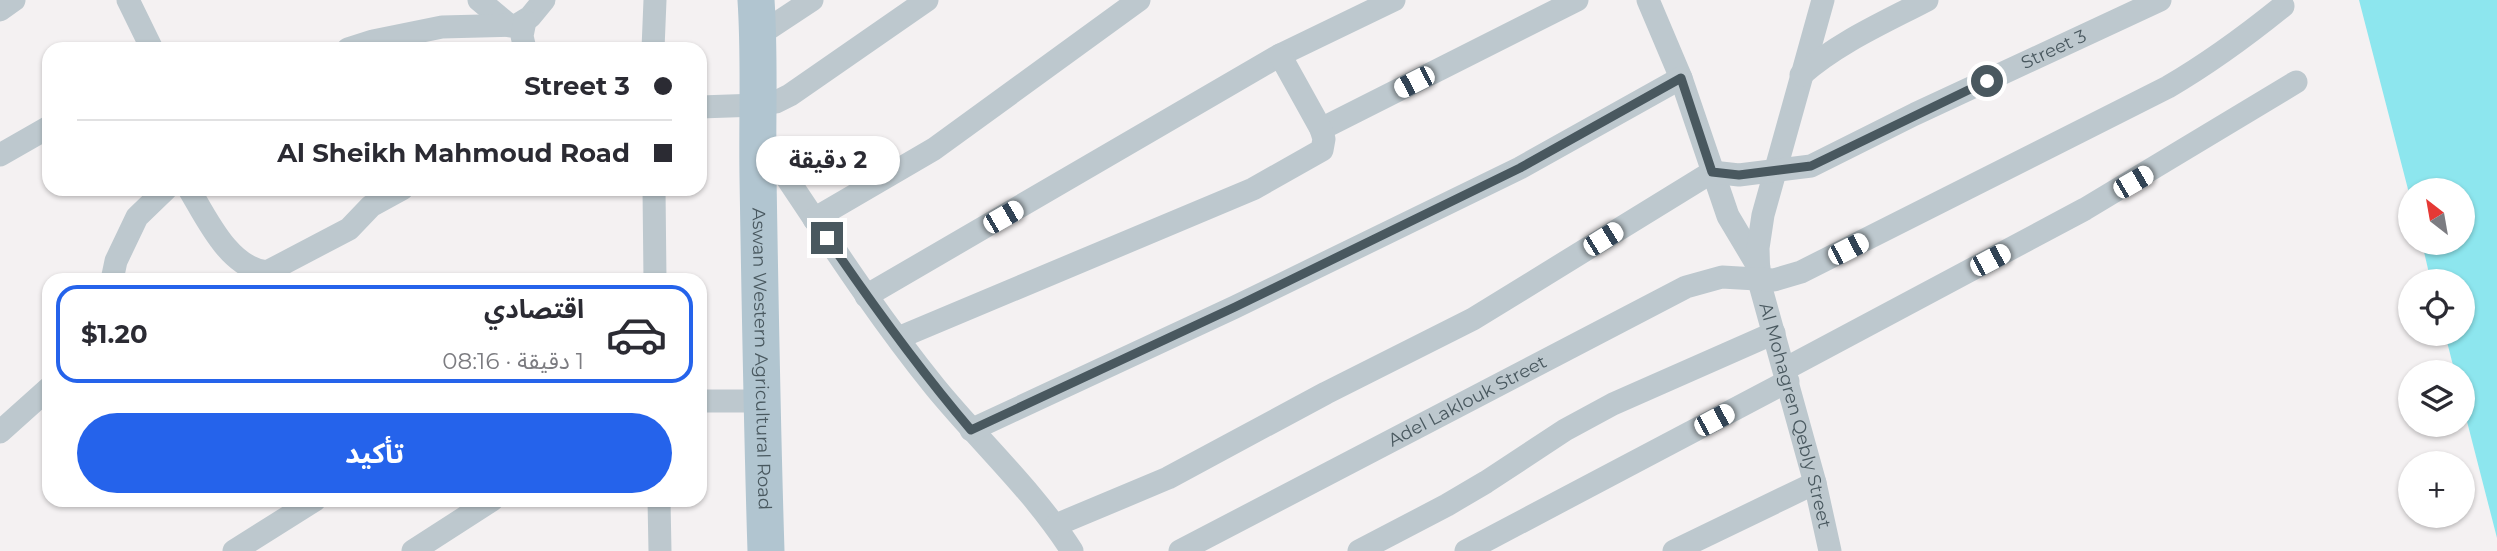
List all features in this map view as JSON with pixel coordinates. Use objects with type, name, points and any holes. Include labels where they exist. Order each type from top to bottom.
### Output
[{"type":"main road","name":"Aswan Western Agricultural Road","points":[[757,18],[761,401],[766,551]]},
{"type":"street","points":[[0,10],[14,0]]},
{"type":"street","points":[[128,0],[149,42]]},
{"type":"street","points":[[479,0],[517,24],[523,42]]},
{"type":"street","points":[[370,42],[442,27],[517,24],[544,0]]},
{"type":"street","points":[[653,42],[654,0]]},
{"type":"street","points":[[757,18],[813,0]]},
{"type":"street","points":[[757,119],[776,102],[928,0]]},
{"type":"street","points":[[814,219],[934,149],[1139,0]]},
{"type":"street","points":[[866,296],[1280,55],[1394,0]]},
{"type":"street","points":[[1321,129],[1577,0]]},
{"type":"street","points":[[1648,0],[1681,78],[1728,216],[1759,274]]},
{"type":"street","points":[[1759,274],[1760,231],[1823,0]]},
{"type":"street","points":[[1801,75],[1852,38],[1927,0]]},
{"type":"street","name":"Street 3","points":[[1712,172],[1739,175],[1811,166],[1915,114],[2160,0]]},
{"type":"street","name":"Adel Laklouk Street","points":[[1180,551],[1686,287],[1722,276],[1759,274],[1781,279],[1801,272],[2168,87],[2218,56],[2283,6]]},
{"type":"street","points":[[898,338],[1253,189],[1322,150],[1324,139],[1321,129],[1280,55]]},
{"type":"street","points":[[971,430],[1235,307],[1495,180],[1681,78]]},
{"type":"street","points":[[1466,551],[2085,209],[2296,82]]},
{"type":"street","points":[[707,108],[757,119],[814,219],[866,296],[971,430],[1056,526],[1072,551]]},
{"type":"street","points":[[0,155],[42,131]]},
{"type":"street","points":[[1056,526],[1168,478],[1326,393],[1473,319],[1712,172]]},
{"type":"street","points":[[114,273],[116,261],[137,217],[159,196]]},
{"type":"street","points":[[193,196],[206,218],[239,261],[254,270],[267,272],[349,229],[371,206],[389,196]]},
{"type":"street","points":[[654,196],[655,273]]},
{"type":"street","name":"Al Mohagren Qebly Street","points":[[1759,274],[1815,484],[1829,551]]},
{"type":"street","points":[[1359,551],[1457,499],[1565,430],[1613,404],[1774,332]]},
{"type":"street","points":[[0,432],[42,394]]},
{"type":"street","points":[[707,401],[761,401]]},
{"type":"street","points":[[1674,551],[1815,484]]},
{"type":"street","points":[[234,551],[304,507]]},
{"type":"street","points":[[413,551],[481,507]]},
{"type":"street","points":[[659,507],[660,551]]},
{"type":"water","points":[[2359,0],[2497,0],[2497,538],[2471,437],[2475,437],[2475,360],[2452,360],[2448,346],[2475,346],[2475,269],[2428,269],[2425,256],[2475,255],[2475,178],[2405,178]]},
{"type":"route","points":[[827,238],[866,296],[971,430],[1235,307],[1520,168],[1681,78],[1712,172],[1739,175],[1811,166],[1987,81]]}]
